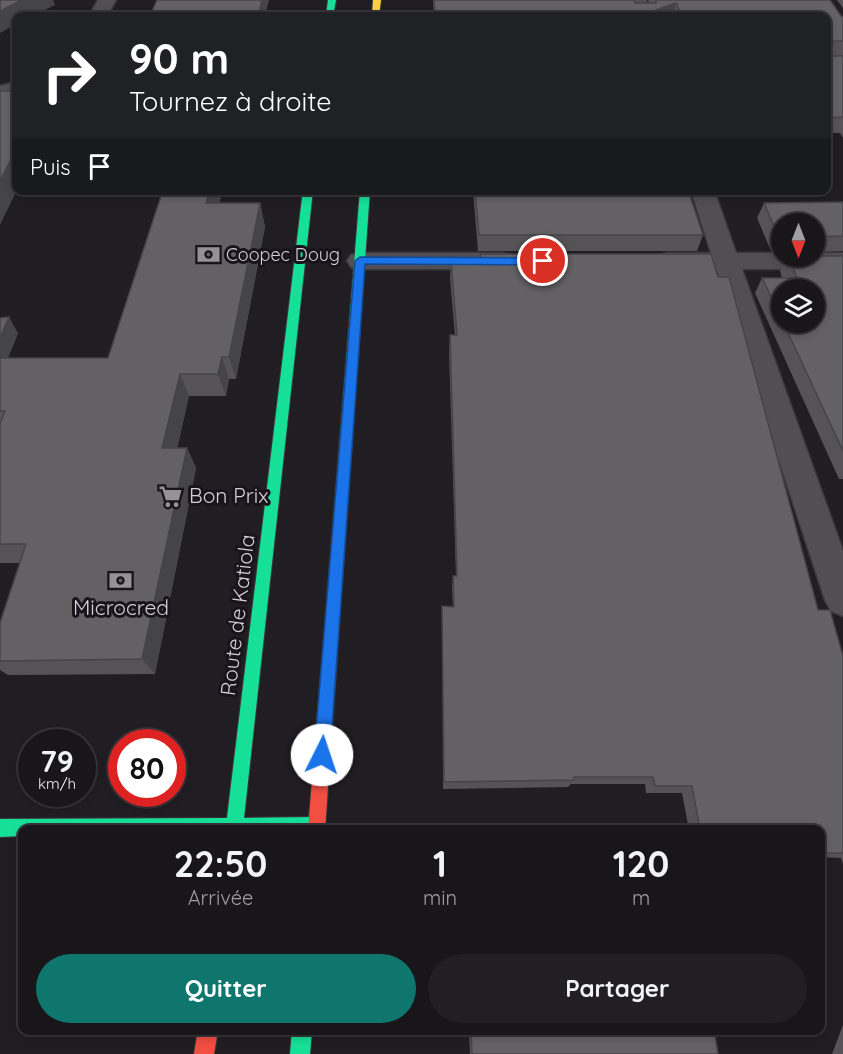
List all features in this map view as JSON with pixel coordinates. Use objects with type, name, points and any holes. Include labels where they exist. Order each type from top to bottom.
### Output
[{"type":"main road","name":"Route de Katiola","points":[[235,825],[307,195]]},
{"type":"main road","points":[[316,825],[364,195]]},
{"type":"main road","points":[[0,828],[18,828]]},
{"type":"main road","points":[[204,1054],[207,1035]]},
{"type":"main road","points":[[300,1054],[302,1035]]},
{"type":"street","points":[[704,195],[843,600]]},
{"type":"street","points":[[360,261],[526,261]]},
{"type":"street","points":[[644,261],[843,261]]},
{"type":"building","points":[[0,0],[22,0],[0,11]]},
{"type":"building","points":[[157,0],[262,0],[259,12],[152,12]]},
{"type":"building","points":[[434,0],[634,0],[635,3],[656,3],[656,0],[830,0],[843,17],[843,41],[831,41],[831,12],[680,12],[676,3],[650,12],[435,12]]},
{"type":"building","points":[[831,56],[843,56],[843,117],[831,118]]},
{"type":"building","points":[[0,91],[12,91],[12,157],[0,181]]},
{"type":"building","points":[[161,195],[208,195],[206,203],[260,203],[229,357],[222,357],[218,374],[180,374],[162,448],[187,448],[142,659],[0,661],[0,623],[26,544],[0,544],[0,424],[5,411],[0,411],[0,358],[108,358]]},
{"type":"building","points":[[475,195],[690,195],[703,235],[479,235]]},
{"type":"building","points":[[843,202],[843,236],[825,237],[825,213],[771,213],[771,219],[764,203]]},
{"type":"building","points":[[481,254],[711,254],[718,277],[729,277],[818,610],[830,610],[843,656],[843,853],[825,853],[825,825],[699,825],[692,786],[655,786],[653,777],[574,777],[574,780],[444,782],[442,606],[454,607],[453,576],[457,576],[450,335],[457,335],[451,261],[481,260]]},
{"type":"building","points":[[825,256],[843,256],[843,451],[788,333],[825,333],[825,279],[771,279],[771,296],[762,278],[797,278],[792,267],[825,267]]},
{"type":"building","points":[[9,317],[0,338],[0,318]]},
{"type":"building","points":[[471,1035],[715,1035],[718,1054],[472,1054]]},
{"type":"traffic: fast","points":[[330,12],[332,0]]},
{"type":"traffic: fast","points":[[235,825],[307,195]]},
{"type":"traffic: fast","points":[[334,599],[365,195]]},
{"type":"traffic: fast","points":[[0,828],[18,828]]},
{"type":"traffic: fast","points":[[300,1054],[302,1035]]},
{"type":"traffic: slow","points":[[376,12],[377,0]]},
{"type":"traffic: jam","points":[[316,825],[334,599]]},
{"type":"traffic: jam","points":[[204,1054],[207,1035]]},
{"type":"place","name":"Coopec Doug","points":[[208,255]]},
{"type":"place","name":"Bon Prix","points":[[171,496]]},
{"type":"place","name":"Microcred","points":[[121,580]]},
{"type":"route","points":[[322,755],[360,261],[543,261]]}]
